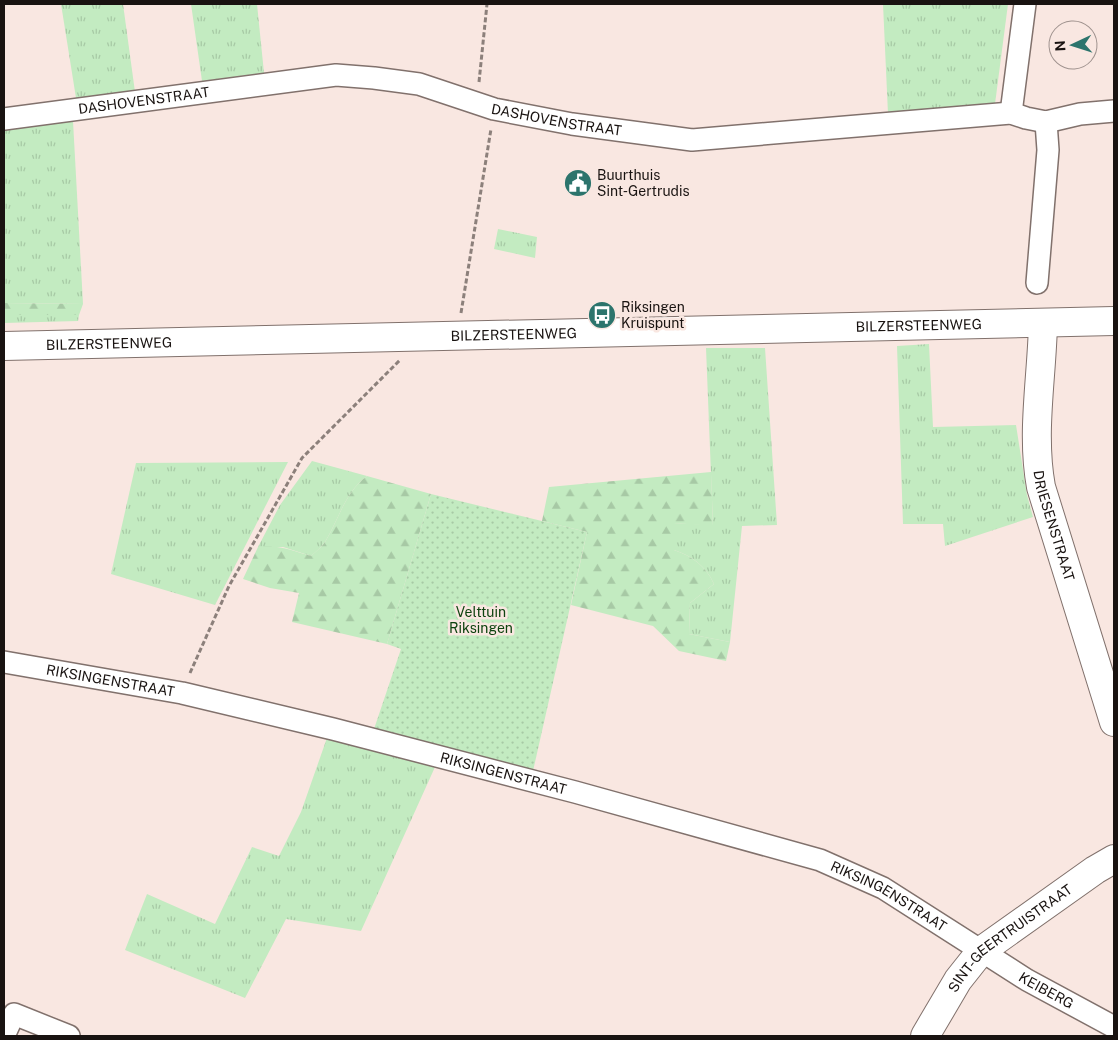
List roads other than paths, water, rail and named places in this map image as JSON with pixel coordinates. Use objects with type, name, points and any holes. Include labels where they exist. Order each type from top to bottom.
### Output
[{"type":"main road","name":"BILZERSTEENWEG","points":[[4,346],[1114,321]]},
{"type":"main road","name":"DRIESENSTRAAT","points":[[1043,323],[1037,426],[1038,469],[1114,722]]},
{"type":"main road","name":"SINT-GEERTRUISTRAAT","points":[[925,1036],[958,980],[981,951],[1114,858]]},
{"type":"street","points":[[1011,113],[1025,4]]},
{"type":"street","name":"DASHOVENSTRAAT","points":[[4,118],[336,76],[374,78],[418,84],[485,106],[572,124],[692,140],[1011,113],[1046,122],[1080,114],[1114,111]]},
{"type":"street","points":[[1037,283],[1048,150],[1046,122]]},
{"type":"street","name":"RIKSINGENSTRAAT","points":[[4,662],[182,693],[333,729],[575,792],[820,860],[883,888],[981,951]]},
{"type":"street","name":"KEIBERG","points":[[981,951],[1027,980],[1114,1028]]},
{"type":"street","points":[[4,1036],[14,1014],[69,1036]]},
{"type":"place","name":"Buurthuis Sint-Gertrudis","points":[[578,183]]},
{"type":"place","name":"Riksingen Kruispunt","points":[[602,315]]},
{"type":"park label","name":"Velttuin Riksingen","points":[[481,620]]}]
